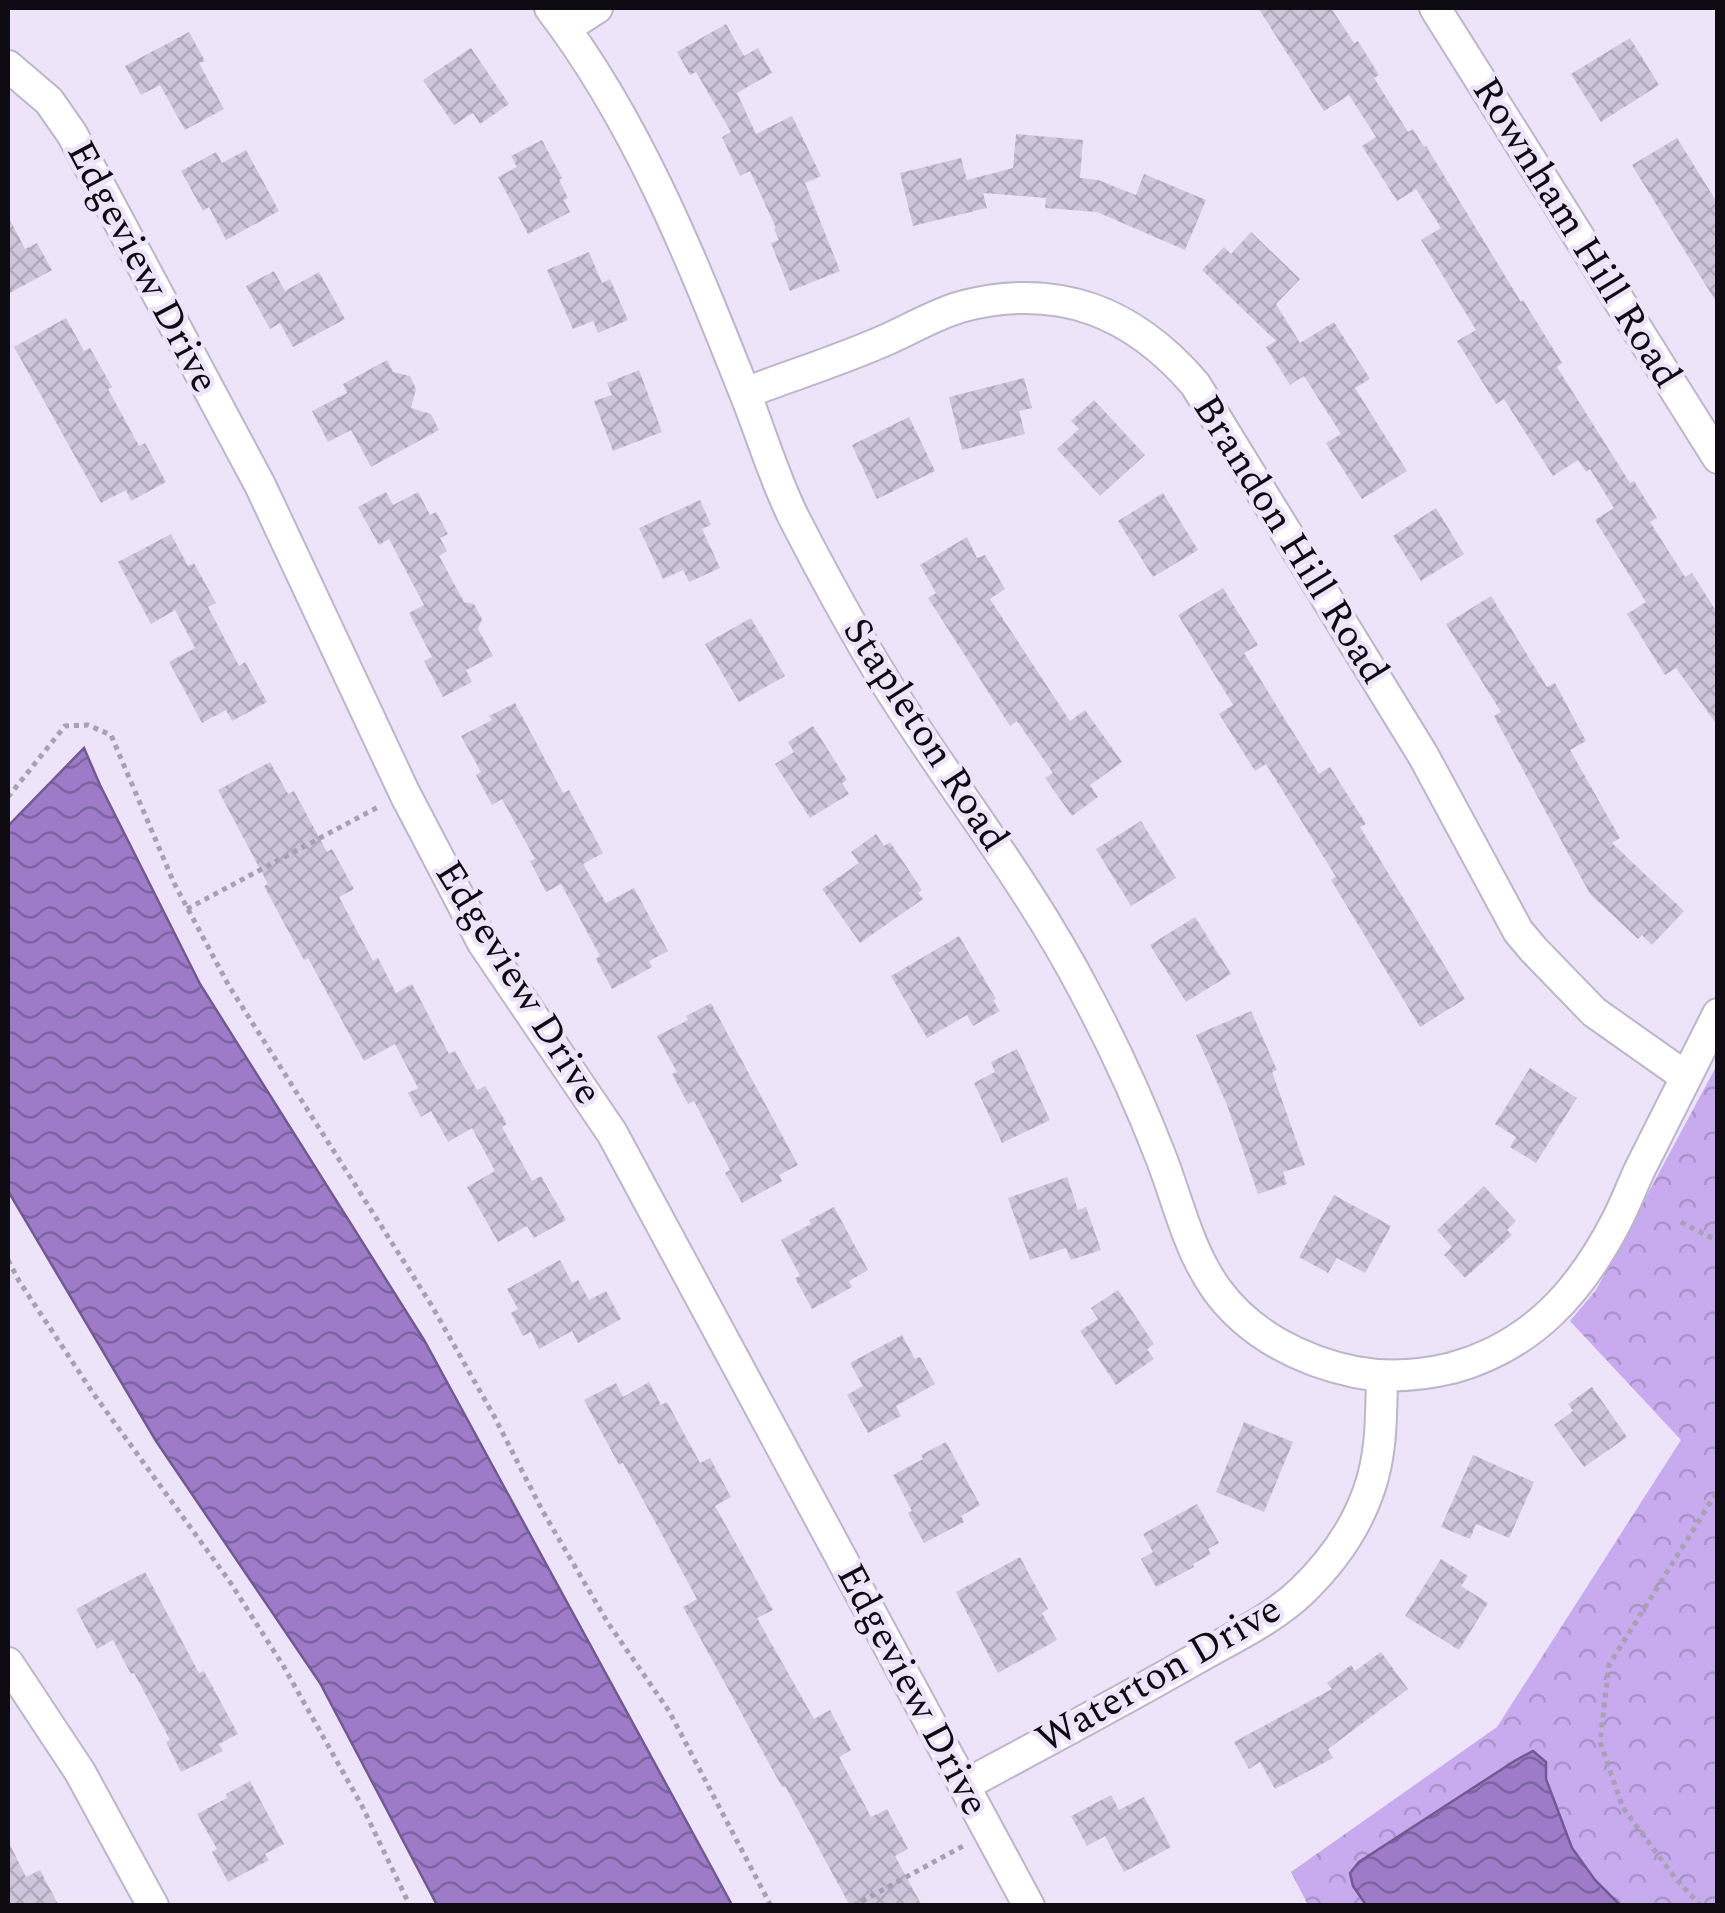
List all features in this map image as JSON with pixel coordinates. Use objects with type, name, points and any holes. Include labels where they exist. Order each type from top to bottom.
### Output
[{"type":"street","points":[[558,18],[597,8]]},
{"type":"street","name":"Rownham Hill Road","points":[[1435,8],[1718,458]]},
{"type":"street","name":"Stapleton Road","points":[[558,18],[624,123],[694,265],[791,512],[874,664],[1012,869],[1086,992],[1151,1132],[1184,1228],[1206,1275],[1222,1298],[1264,1336],[1335,1368],[1382,1377],[1436,1372],[1482,1357],[1529,1333],[1562,1302],[1616,1222],[1718,1014]]},
{"type":"street","name":"Edgeview Drive","points":[[8,66],[49,101],[72,134],[260,485],[406,794],[483,943],[612,1133],[1029,1906]]},
{"type":"street","name":"Brandon Hill Road","points":[[745,393],[886,340],[938,315],[1002,299],[1030,296],[1084,306],[1155,344],[1194,384],[1423,755],[1518,931],[1594,1012],[1686,1077]]},
{"type":"street","name":"Waterton Drive","points":[[965,1785],[1270,1616],[1300,1593],[1329,1563],[1368,1494],[1381,1445],[1382,1377]]},
{"type":"street","points":[[8,1663],[80,1772],[152,1906]]},
{"type":"path","points":[[8,798],[65,726],[88,725],[111,735],[187,909],[239,1002],[432,1306],[608,1624],[669,1711],[771,1906]]},
{"type":"path","points":[[187,909],[406,794]]},
{"type":"path","points":[[1681,1222],[1718,1242]]},
{"type":"path","points":[[8,1260],[93,1393],[230,1582],[284,1667],[362,1806],[410,1906]]},
{"type":"path","points":[[1700,1906],[1623,1808],[1600,1742],[1609,1665],[1718,1490]]},
{"type":"path","points":[[853,1906],[988,1832]]},
{"type":"green space","points":[[1717,1065],[1717,1905],[1308,1905],[1291,1872],[1497,1727],[1681,1440],[1570,1321],[1596,1290]]},
{"type":"water","points":[[84,748],[200,984],[424,1340],[732,1905],[437,1905],[320,1683],[156,1441],[8,1191],[8,826]]},
{"type":"water","points":[[1533,1751],[1546,1762],[1546,1779],[1572,1848],[1595,1880],[1620,1905],[1366,1905],[1353,1886],[1350,1873],[1359,1862]]},
{"type":"building","points":[[1258,8],[1331,8],[1354,43],[1358,41],[1379,75],[1374,78],[1408,132],[1413,129],[1426,146],[1562,363],[1557,367],[1630,483],[1634,481],[1657,518],[1650,522],[1685,577],[1692,573],[1718,614],[1718,726],[1676,668],[1665,675],[1627,614],[1646,602],[1595,520],[1614,508],[1590,469],[1586,472],[1578,460],[1553,476],[1504,399],[1496,404],[1457,341],[1476,330],[1421,240],[1441,228],[1416,189],[1397,201],[1362,146],[1376,137],[1349,95],[1324,111]]},
{"type":"building","points":[[726,24],[744,56],[758,48],[772,73],[737,93],[756,134],[792,116],[821,176],[805,183],[840,271],[790,291],[771,243],[779,240],[776,228],[750,171],[740,176],[722,137],[731,132],[696,72],[690,75],[677,52]]},
{"type":"building","points":[[189,32],[205,61],[199,63],[224,109],[185,130],[160,85],[141,95],[125,66]]},
{"type":"building","points":[[1630,38],[1659,85],[1601,122],[1571,74]]},
{"type":"building","points":[[471,48],[509,104],[480,124],[473,113],[454,125],[423,80]]},
{"type":"building","points":[[1016,134],[1083,140],[1080,178],[1098,180],[1136,195],[1144,174],[1206,200],[1185,250],[1097,212],[1045,208],[1046,198],[983,193],[987,208],[913,226],[900,173],[961,158],[967,180],[1013,168]]},
{"type":"building","points":[[1677,138],[1718,204],[1718,305],[1632,165]]},
{"type":"building","points":[[542,140],[562,178],[559,180],[570,212],[528,234],[498,177],[517,167],[511,156]]},
{"type":"building","points":[[246,150],[279,211],[226,240],[209,207],[203,211],[181,171],[216,152],[222,163]]},
{"type":"building","points":[[8,216],[25,249],[37,243],[52,270],[8,294]]},
{"type":"building","points":[[1251,232],[1300,279],[1276,304],[1300,343],[1334,322],[1370,379],[1355,388],[1407,471],[1362,499],[1326,443],[1341,434],[1304,376],[1290,385],[1266,347],[1276,341],[1202,270],[1224,247],[1231,254]]},
{"type":"building","points":[[589,252],[602,283],[610,279],[628,320],[598,333],[593,321],[573,329],[547,270]]},
{"type":"building","points":[[274,271],[285,291],[319,272],[345,319],[293,347],[280,323],[270,329],[246,286]]},
{"type":"building","points":[[66,318],[84,351],[90,348],[139,446],[145,443],[166,482],[131,501],[126,490],[101,503],[14,347]]},
{"type":"building","points":[[387,360],[393,372],[410,376],[416,389],[411,408],[431,414],[439,430],[371,467],[351,430],[328,442],[312,411],[347,393],[343,384]]},
{"type":"building","points":[[639,370],[662,432],[613,451],[594,401],[612,395],[607,383]]},
{"type":"building","points":[[1024,378],[1032,408],[1019,411],[1025,434],[962,450],[949,397]]},
{"type":"building","points":[[1094,400],[1145,455],[1100,496],[1057,449],[1079,429],[1071,421]]},
{"type":"building","points":[[909,417],[935,471],[877,499],[852,445]]},
{"type":"building","points":[[386,492],[393,505],[418,492],[430,515],[436,512],[448,534],[440,538],[447,551],[439,556],[464,602],[474,604],[482,619],[478,629],[493,656],[466,670],[472,682],[443,697],[424,661],[432,657],[409,613],[424,605],[389,539],[379,545],[358,507]]},
{"type":"building","points":[[1163,493],[1198,550],[1153,577],[1118,521]]},
{"type":"building","points":[[700,500],[711,525],[702,529],[720,568],[689,582],[683,570],[663,579],[639,528]]},
{"type":"building","points":[[1436,508],[1464,554],[1421,581],[1393,536]]},
{"type":"building","points":[[171,534],[188,566],[194,563],[216,603],[208,607],[239,666],[245,662],[267,702],[232,721],[226,710],[202,723],[169,662],[195,648],[175,610],[151,624],[118,562]]},
{"type":"building","points":[[967,537],[977,558],[985,555],[1005,589],[990,599],[1070,721],[1085,710],[1122,762],[1090,785],[1098,797],[1072,816],[1045,778],[1053,773],[1017,721],[1010,726],[928,598],[936,593],[920,565]]},
{"type":"building","points":[[1223,588],[1258,645],[1244,653],[1319,774],[1330,767],[1366,824],[1360,827],[1465,999],[1420,1027],[1331,880],[1336,877],[1266,764],[1255,771],[1219,714],[1233,705],[1178,615]]},
{"type":"building","points":[[1491,596],[1547,687],[1555,683],[1586,741],[1570,750],[1620,838],[1612,843],[1684,911],[1652,945],[1642,935],[1638,939],[1590,894],[1494,716],[1501,712],[1446,624]]},
{"type":"building","points":[[751,618],[785,676],[739,702],[705,644]]},
{"type":"building","points":[[515,703],[563,793],[569,790],[603,853],[583,864],[606,903],[634,888],[668,951],[649,961],[652,967],[612,989],[596,959],[600,956],[561,884],[546,892],[530,861],[535,859],[502,799],[492,805],[476,775],[481,772],[461,736]]},
{"type":"building","points":[[813,726],[847,780],[842,783],[849,794],[810,818],[775,764],[794,752],[788,742]]},
{"type":"building","points":[[270,762],[288,794],[294,791],[327,852],[332,849],[354,889],[339,897],[373,961],[378,958],[396,993],[412,984],[449,1054],[455,1051],[477,1090],[485,1086],[532,1181],[541,1176],[566,1220],[534,1238],[527,1226],[498,1242],[467,1187],[495,1171],[472,1128],[448,1142],[431,1111],[421,1117],[408,1093],[418,1088],[395,1044],[364,1061],[264,886],[268,884],[218,790]]},
{"type":"building","points":[[1141,821],[1176,878],[1131,906],[1096,849]]},
{"type":"building","points":[[876,834],[884,846],[890,842],[922,890],[918,893],[923,899],[860,943],[822,889],[859,863],[851,852]]},
{"type":"building","points":[[1195,917],[1231,974],[1186,1002],[1150,945]]},
{"type":"building","points":[[959,936],[1000,1011],[973,1026],[967,1015],[927,1038],[891,976]]},
{"type":"building","points":[[711,1003],[798,1165],[779,1175],[782,1181],[742,1203],[725,1173],[730,1170],[694,1101],[688,1104],[672,1074],[677,1072],[657,1036]]},
{"type":"building","points":[[1251,1011],[1277,1070],[1272,1072],[1305,1165],[1283,1172],[1287,1184],[1258,1194],[1227,1105],[1196,1035]]},
{"type":"building","points":[[1017,1049],[1050,1120],[1002,1143],[974,1083],[995,1072],[991,1062]]},
{"type":"building","points":[[1530,1068],[1577,1098],[1536,1163],[1510,1147],[1516,1137],[1495,1124]]},
{"type":"building","points":[[1067,1177],[1078,1210],[1086,1207],[1101,1250],[1071,1260],[1066,1248],[1030,1260],[1008,1198]]},
{"type":"building","points":[[1484,1186],[1516,1221],[1507,1230],[1512,1235],[1465,1278],[1444,1255],[1452,1247],[1437,1230]]},
{"type":"building","points":[[1334,1195],[1391,1226],[1365,1273],[1337,1258],[1328,1273],[1299,1257]]},
{"type":"building","points":[[834,1207],[868,1270],[849,1281],[852,1287],[812,1309],[781,1240]]},
{"type":"building","points":[[560,1260],[572,1283],[578,1280],[589,1300],[606,1291],[621,1319],[578,1343],[572,1331],[539,1349],[531,1332],[523,1336],[511,1313],[518,1309],[507,1289]]},
{"type":"building","points":[[1118,1290],[1154,1344],[1147,1349],[1154,1359],[1116,1385],[1080,1331],[1098,1319],[1091,1308]]},
{"type":"building","points":[[902,1335],[935,1384],[896,1406],[901,1416],[868,1433],[847,1395],[863,1386],[850,1363]]},
{"type":"building","points":[[649,1382],[661,1405],[667,1402],[700,1463],[710,1458],[731,1497],[715,1506],[773,1610],[757,1618],[814,1719],[830,1710],[851,1750],[839,1757],[871,1817],[887,1809],[908,1849],[895,1856],[922,1906],[850,1906],[683,1607],[697,1599],[584,1400],[616,1383],[623,1397]]},
{"type":"building","points":[[1592,1387],[1627,1437],[1584,1467],[1554,1425],[1573,1411],[1568,1404]]},
{"type":"building","points":[[1244,1422],[1293,1442],[1264,1512],[1216,1492]]},
{"type":"building","points":[[946,1442],[980,1505],[961,1516],[964,1522],[924,1543],[893,1475]]},
{"type":"building","points":[[1473,1455],[1534,1482],[1509,1538],[1476,1524],[1470,1539],[1441,1527]]},
{"type":"building","points":[[1197,1504],[1219,1543],[1208,1549],[1211,1554],[1194,1567],[1156,1587],[1141,1559],[1153,1552],[1143,1534]]},
{"type":"building","points":[[1020,1557],[1048,1609],[1042,1613],[1057,1640],[998,1673],[956,1592]]},
{"type":"building","points":[[1441,1559],[1468,1576],[1461,1586],[1488,1603],[1459,1650],[1405,1616]]},
{"type":"building","points":[[145,1572],[199,1673],[204,1671],[238,1734],[219,1744],[223,1751],[181,1772],[166,1742],[170,1740],[113,1640],[97,1649],[76,1609]]},
{"type":"building","points":[[1381,1652],[1408,1689],[1328,1749],[1333,1758],[1275,1789],[1260,1762],[1249,1769],[1234,1742],[1332,1689],[1327,1683],[1351,1665],[1355,1671]]},
{"type":"building","points":[[250,1781],[284,1844],[265,1854],[269,1860],[228,1882],[212,1852],[217,1849],[197,1814]]},
{"type":"building","points":[[1111,1795],[1119,1810],[1144,1797],[1171,1847],[1124,1872],[1105,1836],[1087,1846],[1071,1816]]},
{"type":"building","points":[[8,1841],[26,1877],[40,1870],[59,1906],[8,1906]]}]
